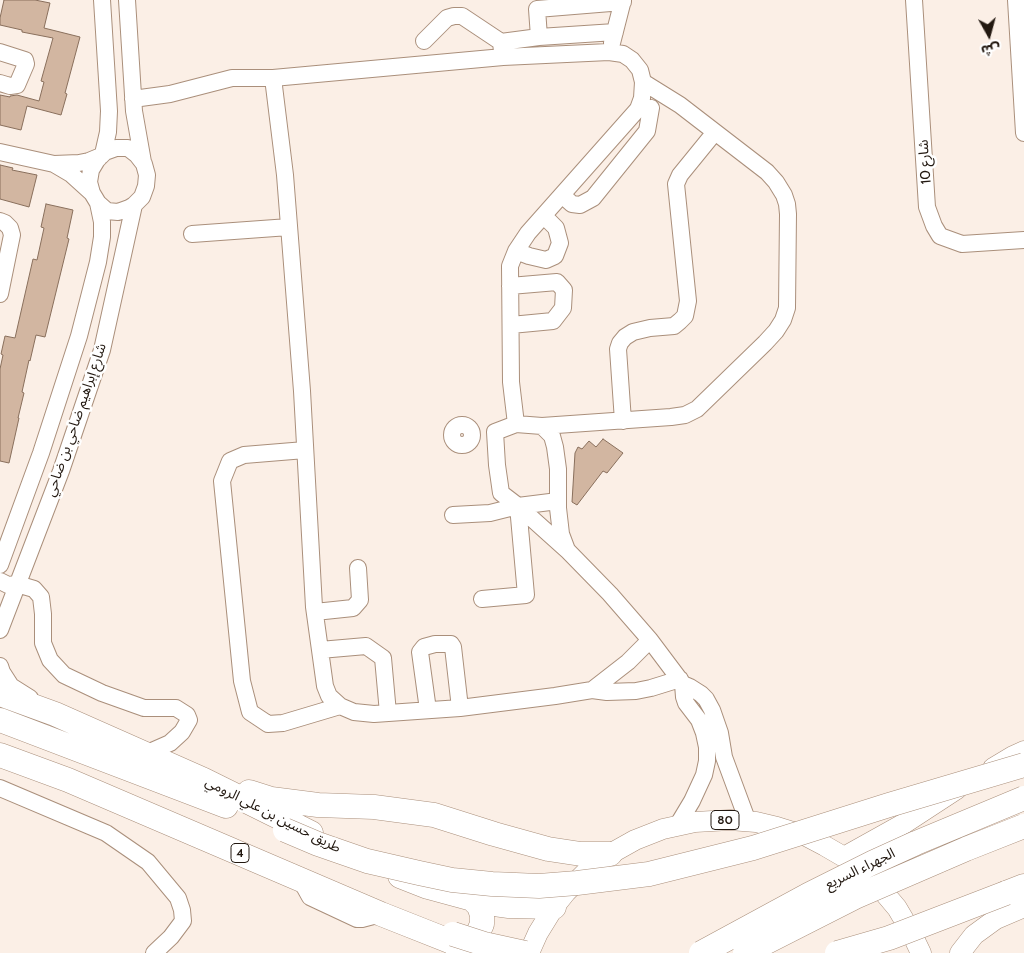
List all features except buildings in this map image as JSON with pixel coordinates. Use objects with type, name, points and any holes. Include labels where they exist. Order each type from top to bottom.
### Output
[{"type":"highway","name":"طريق حسين بن علي الرومي","points":[[0,694],[55,714],[204,780],[349,853],[428,887],[473,900],[510,906],[554,907]]},
{"type":"highway","points":[[0,720],[180,788],[330,849],[367,861],[419,873],[452,880],[492,884],[539,886],[649,874],[753,848],[1024,765]]},
{"type":"highway","points":[[0,745],[71,771],[463,943],[472,939],[478,933],[482,924],[479,906],[473,900]]},
{"type":"highway","name":"4","points":[[0,755],[68,780],[381,914],[454,939],[478,953]]},
{"type":"highway","points":[[204,780],[271,799],[318,805],[374,807],[434,816],[548,848],[581,854],[610,854]]},
{"type":"highway","name":"الجهراء السريع","points":[[701,953],[800,899],[872,863],[1024,798]]},
{"type":"highway","name":"الجهراء السريع","points":[[745,953],[855,898],[957,852],[1024,826]]},
{"type":"highway","points":[[837,953],[889,938],[1018,895]]},
{"type":"highway","points":[[381,914],[431,953]]},
{"type":"highway","points":[[454,939],[527,953]]},
{"type":"main road","name":"الجهراء السريع","points":[[844,857],[891,832],[953,791],[1024,751]]},
{"type":"main road","name":"80","points":[[527,953],[554,907],[566,892],[610,854],[649,834],[677,826],[712,820],[777,826],[806,836],[844,857],[864,872],[897,908],[921,953]]},
{"type":"main road","points":[[960,953],[974,935],[996,919],[1018,895]]},
{"type":"street","points":[[95,198],[90,182],[91,170],[102,155],[108,132],[109,111],[102,0]]},
{"type":"street","points":[[54,164],[71,174],[107,210],[113,212],[124,211],[142,197],[147,175],[140,150],[133,98],[127,0]]},
{"type":"street","name":"شارع 10","points":[[914,0],[928,206],[934,226],[940,236],[962,244],[1024,240]]},
{"type":"street","points":[[1016,0],[1022,65],[1024,133]]},
{"type":"street","points":[[539,37],[536,9],[623,1],[609,52]]},
{"type":"street","points":[[424,41],[447,18],[462,16],[502,50]]},
{"type":"street","points":[[502,50],[539,37],[614,32]]},
{"type":"street","points":[[133,98],[170,94],[232,78],[273,78],[502,50],[609,52],[622,54],[632,60],[640,70],[644,82],[642,98],[647,131],[593,198],[580,205],[572,204],[562,195]]},
{"type":"street","points":[[0,52],[25,60],[26,64],[16,85],[10,86],[0,83]]},
{"type":"street","points":[[273,78],[285,175],[302,391],[315,612],[325,686],[329,696],[340,706],[354,712],[374,714],[460,708],[592,690],[636,691],[682,682]]},
{"type":"street","points":[[472,433],[495,432],[516,424],[542,426],[684,415],[697,409],[766,343],[784,320],[787,308],[787,204],[784,195],[767,172],[680,105],[644,82]]},
{"type":"street","points":[[516,424],[511,382],[510,266],[516,250],[528,233],[562,195],[644,108],[680,105]]},
{"type":"street","points":[[623,421],[618,349],[620,343],[633,332],[674,326],[685,316],[688,301],[676,184],[680,175],[715,132]]},
{"type":"street","points":[[0,152],[54,164],[89,161],[116,148],[128,148],[144,164]]},
{"type":"street","name":"شارع إبراهيم ضاحي بن ضاحي","points":[[0,565],[42,452],[79,336],[98,262],[102,237],[102,222],[95,198]]},
{"type":"street","name":"شارع إبراهيم ضاحي بن ضاحي","points":[[0,630],[61,471],[102,350],[134,205]]},
{"type":"street","points":[[516,250],[529,256],[546,260],[555,256],[560,243],[556,228],[544,216]]},
{"type":"street","points":[[0,221],[5,222],[10,228],[12,235],[4,257],[0,294]]},
{"type":"street","points":[[192,234],[289,227]]},
{"type":"street","points":[[510,286],[557,282],[564,290],[563,308],[553,321],[511,325]]},
{"type":"street","points":[[542,426],[552,436],[555,447],[558,468],[561,534],[567,550]]},
{"type":"street","points":[[495,432],[501,493],[567,550],[610,594],[650,640],[682,682],[706,699],[720,733],[724,757],[748,822]]},
{"type":"street","points":[[305,450],[244,455],[230,461],[222,481],[242,681],[250,712],[268,724],[282,723],[340,706]]},
{"type":"street","points":[[453,515],[490,513],[518,506],[558,501]]},
{"type":"street","points":[[482,599],[526,595],[518,506]]},
{"type":"street","points":[[315,612],[353,608],[360,600],[358,568]]},
{"type":"street","points":[[0,581],[8,585],[17,584],[34,589],[40,597],[43,614],[43,643],[50,660],[64,675],[102,693],[144,708],[176,708],[187,715],[189,720],[182,732],[170,743],[145,754]]},
{"type":"street","points":[[592,690],[628,662],[650,640]]},
{"type":"street","points":[[428,710],[420,652],[424,647],[436,644],[450,644],[453,647],[460,708]]},
{"type":"street","points":[[320,650],[366,646],[383,658],[388,713]]},
{"type":"street","points":[[0,666],[11,686],[55,714]]},
{"type":"street","points":[[677,826],[692,801],[704,775],[707,761],[704,733],[699,720],[686,703],[682,682]]},
{"type":"street","points":[[0,788],[106,833],[148,862],[178,898],[183,921],[171,937],[154,953]]}]
